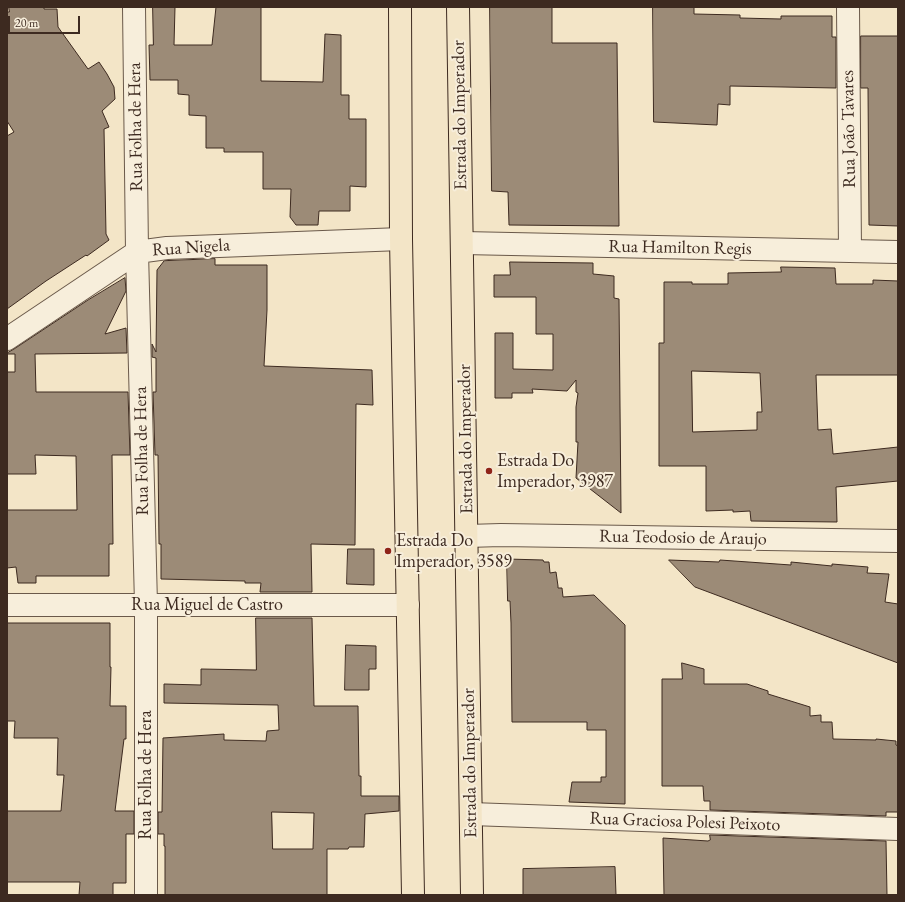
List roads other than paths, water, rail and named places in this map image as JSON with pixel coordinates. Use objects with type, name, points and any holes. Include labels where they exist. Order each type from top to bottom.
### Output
[{"type":"main road","points":[[400,7],[402,238],[413,895]]},
{"type":"main road","name":"Estrada do Imperador","points":[[458,7],[463,243],[472,895]]},
{"type":"street","name":"Rua Folha de Hera","points":[[134,7],[137,252],[146,604],[146,895]]},
{"type":"street","name":"Rua João Tavares","points":[[848,7],[850,251]]},
{"type":"street","name":"Rua Nigela","points":[[7,339],[137,252],[167,248],[402,238]]},
{"type":"street","name":"Rua Hamilton Regis","points":[[463,243],[898,252]]},
{"type":"street","name":"Rua Teodosio de Araujo","points":[[467,536],[517,535],[898,541]]},
{"type":"street","name":"Rua Miguel de Castro","points":[[7,605],[408,605]]},
{"type":"street","name":"Rua Graciosa Polesi Peixoto","points":[[471,814],[898,829]]},
{"type":"place","name":"Estrada Do Imperador, 3987","points":[[489,471]]},
{"type":"place","name":"Estrada Do Imperador, 3589","points":[[388,551]]}]
